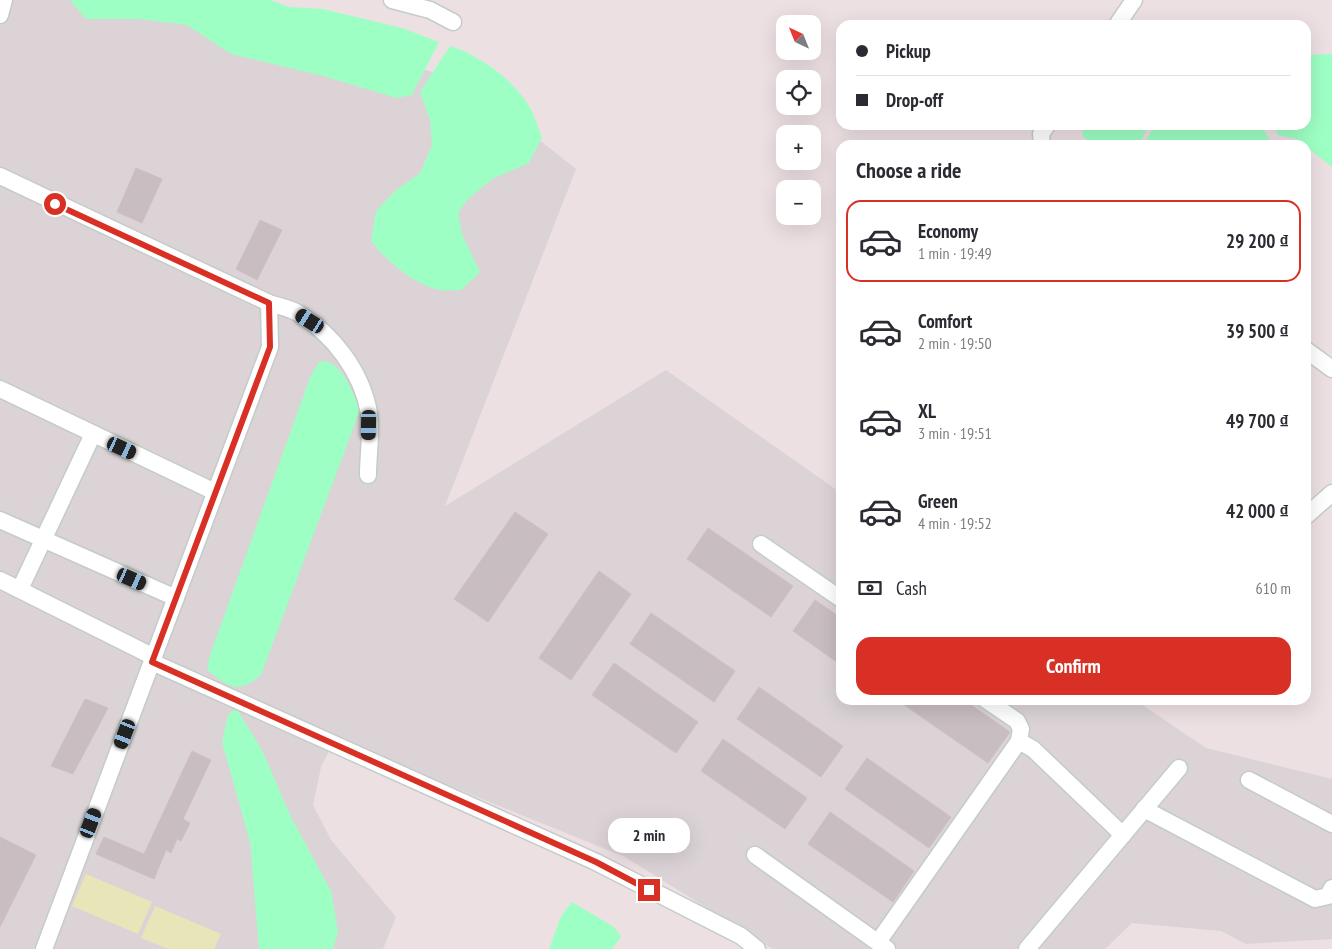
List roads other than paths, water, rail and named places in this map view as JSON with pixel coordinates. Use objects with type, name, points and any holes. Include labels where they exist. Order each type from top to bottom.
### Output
[{"type":"street","points":[[0,15],[4,0]]},
{"type":"street","points":[[392,0],[430,10],[452,22]]},
{"type":"street","points":[[1120,20],[1134,0]]},
{"type":"street","points":[[0,176],[269,303],[296,312],[323,331],[335,344],[355,374],[369,414],[368,474]]},
{"type":"street","points":[[44,949],[270,347],[269,303]]},
{"type":"street","points":[[1311,354],[1332,369]]},
{"type":"street","points":[[0,389],[215,492]]},
{"type":"street","points":[[20,589],[93,434]]},
{"type":"street","points":[[1311,512],[1332,493]]},
{"type":"street","points":[[0,520],[176,598]]},
{"type":"street","points":[[761,544],[836,596]]},
{"type":"street","points":[[0,580],[153,659],[596,862],[741,936],[757,949]]},
{"type":"street","points":[[755,855],[882,945],[1019,741],[1021,729],[1017,722],[993,705]]},
{"type":"street","points":[[1019,741],[1033,749],[1123,835]]},
{"type":"street","points":[[1027,949],[1179,768]]},
{"type":"street","points":[[1249,780],[1332,824]]},
{"type":"street","points":[[1144,810],[1315,899],[1328,896],[1332,888]]}]
